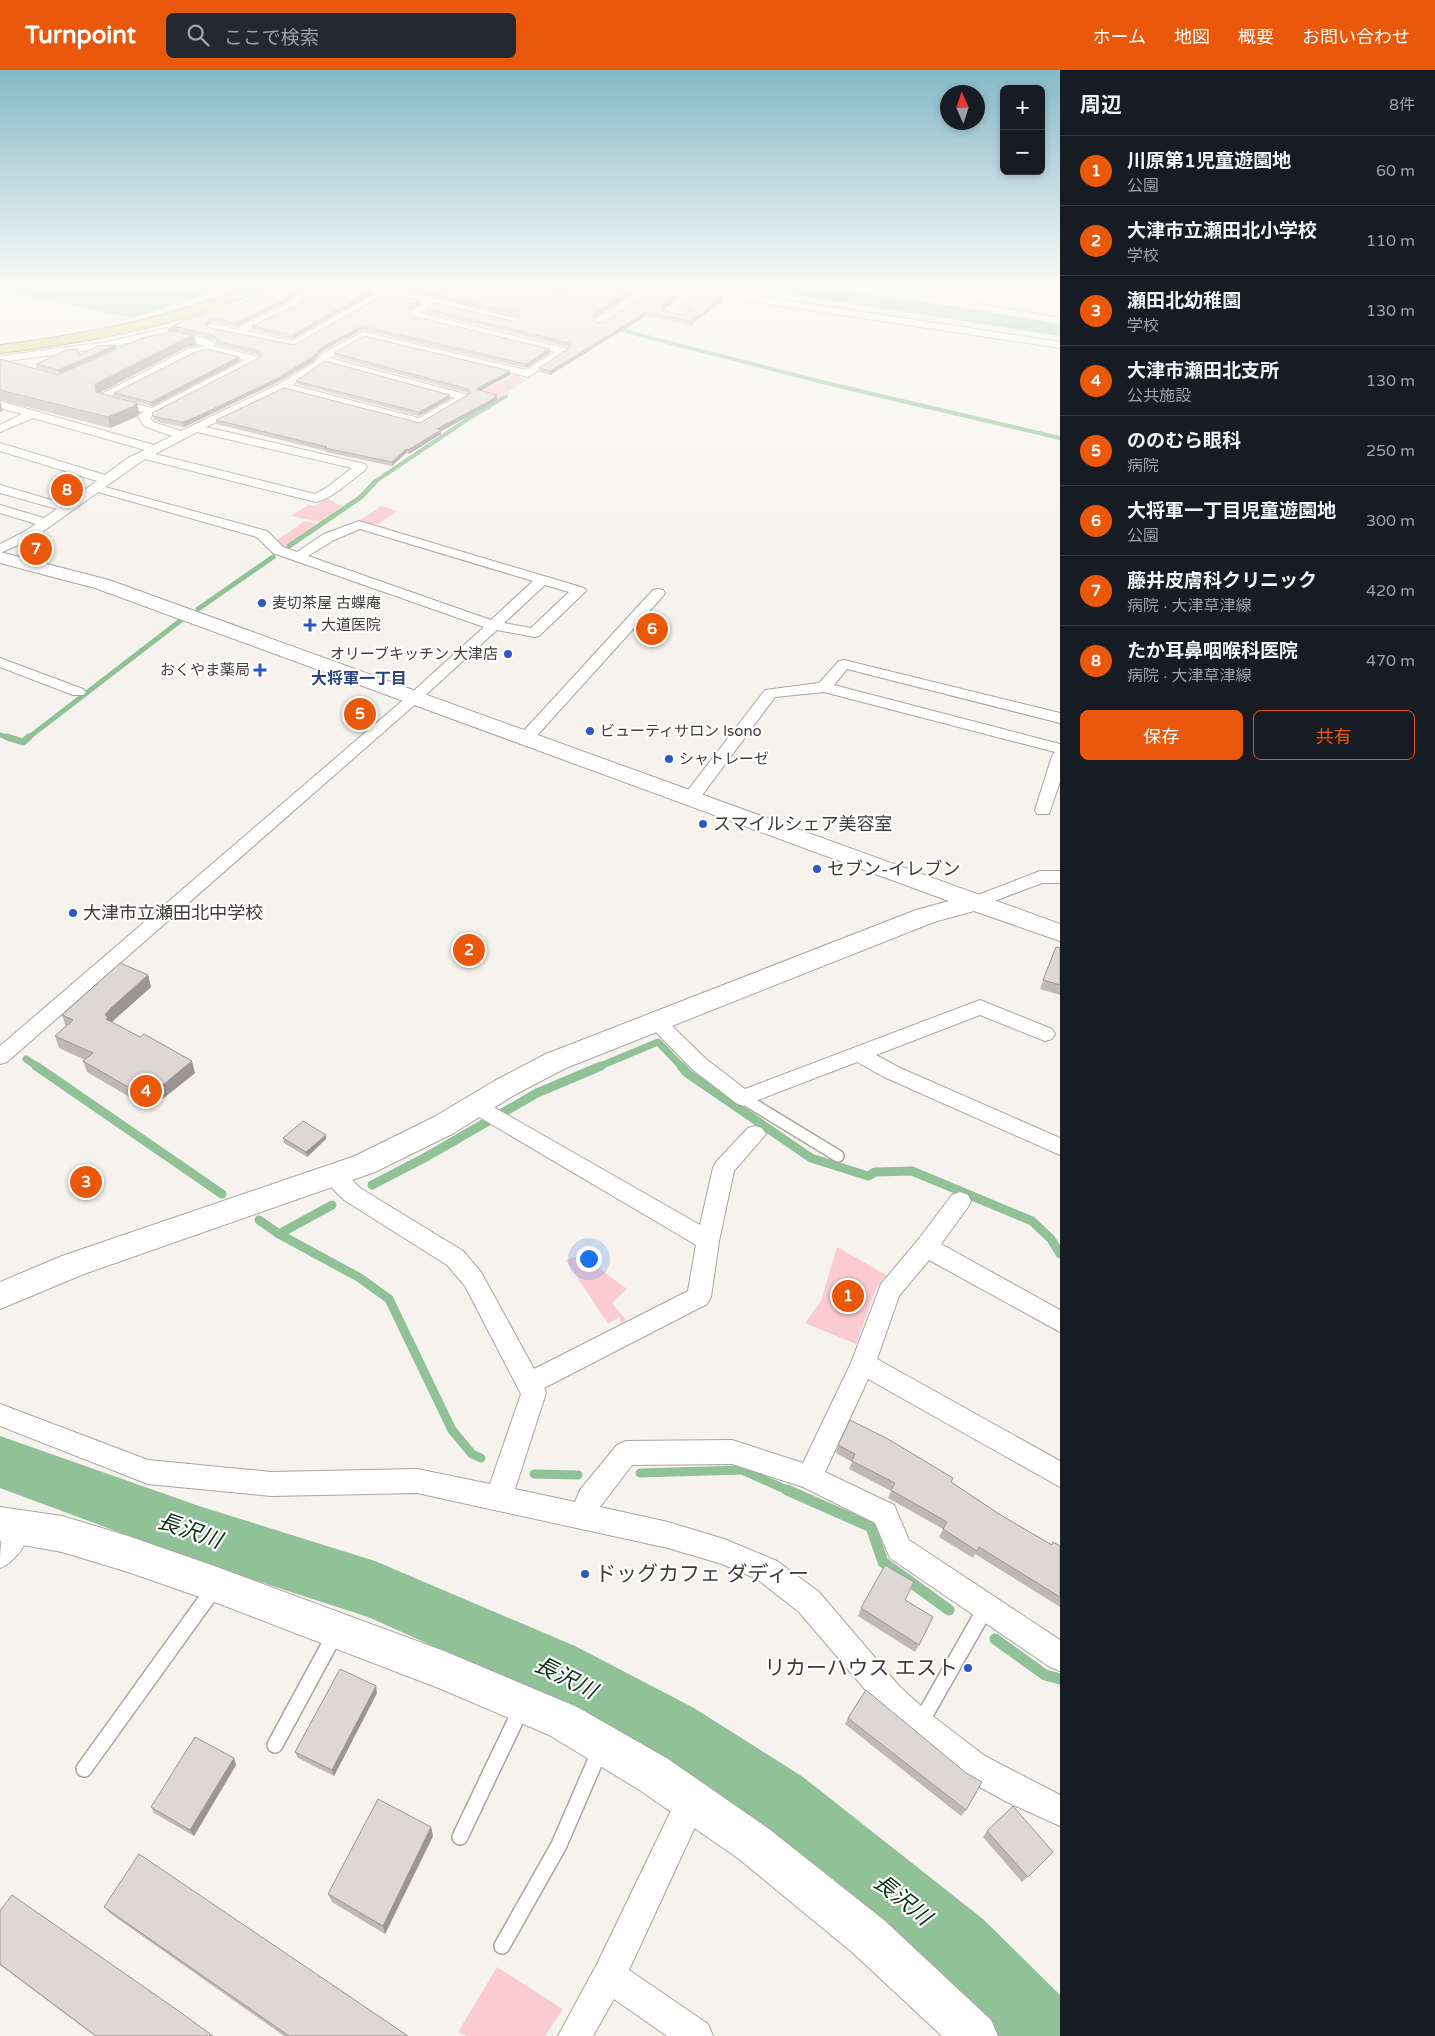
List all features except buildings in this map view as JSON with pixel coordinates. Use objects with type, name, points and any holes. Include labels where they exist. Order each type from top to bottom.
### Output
[{"type":"street","points":[[143,376],[103,396],[103,398],[155,412]]},
{"type":"street","points":[[181,435],[148,424],[144,416],[223,376]]},
{"type":"street","points":[[0,549],[29,535],[132,461],[300,376]]},
{"type":"street","points":[[283,386],[421,422],[464,397],[385,376]]},
{"type":"street","points":[[0,404],[149,452],[316,498],[330,491],[361,467],[195,428]]},
{"type":"street","points":[[0,429],[32,414]]},
{"type":"street","points":[[0,447],[107,480]]},
{"type":"street","points":[[96,488],[262,534],[278,550],[298,557],[493,625],[534,633],[579,591],[359,525],[329,536],[298,557]]},
{"type":"street","points":[[0,489],[67,508]]},
{"type":"street","points":[[0,509],[46,523]]},
{"type":"street","points":[[0,557],[102,584],[1060,933]]},
{"type":"street","points":[[0,1057],[414,698],[543,580]]},
{"type":"street","points":[[526,738],[658,593]]},
{"type":"street","points":[[0,662],[78,692]]},
{"type":"street","points":[[824,687],[844,664],[1060,718]]},
{"type":"street","points":[[691,798],[770,693],[824,687],[1060,749]]},
{"type":"street","points":[[1043,810],[1060,756]]},
{"type":"street","points":[[0,1296],[74,1266],[334,1176],[405,1145],[444,1125],[489,1113],[556,1061],[655,1021],[924,916],[976,902],[1040,877],[1060,877]]},
{"type":"street","points":[[655,1021],[699,1064],[743,1098],[980,1007],[1045,1034]]},
{"type":"street","points":[[859,1054],[890,1072],[1060,1147]]},
{"type":"street","points":[[489,1113],[708,1241]]},
{"type":"street","points":[[529,1384],[699,1297],[708,1241],[724,1168],[755,1134]]},
{"type":"street","points":[[334,1176],[352,1194],[455,1258],[473,1279],[534,1393],[499,1497]]},
{"type":"street","points":[[809,1477],[863,1364],[888,1291],[926,1247],[960,1201]]},
{"type":"street","points":[[926,1247],[1060,1322]]},
{"type":"street","points":[[863,1364],[1060,1474]]},
{"type":"street","points":[[0,1415],[148,1472],[271,1484],[417,1481],[586,1516],[668,1535],[724,1552],[767,1570],[809,1602],[890,1697],[920,1724],[974,1767],[1060,1811]]},
{"type":"street","points":[[586,1516],[589,1498],[626,1453],[732,1452],[809,1477],[884,1514],[899,1549],[1060,1657]]},
{"type":"street","points":[[7,1535],[62,1534],[128,1554],[337,1629],[563,1721],[653,1774],[754,1844],[869,1937],[975,2036]]},
{"type":"street","points":[[575,2036],[609,1976],[692,1801]]},
{"type":"street","points":[[609,1976],[696,2036]]},
{"type":"lane","points":[[743,1098],[838,1156]]},
{"type":"lane","points":[[84,1769],[217,1585]]},
{"type":"lane","points":[[920,1724],[985,1608]]},
{"type":"lane","points":[[275,1745],[337,1629]]},
{"type":"lane","points":[[460,1837],[523,1704]]},
{"type":"lane","points":[[502,1946],[559,1845],[602,1744]]},
{"type":"shaded area","points":[[513,376],[520,376],[519,377],[526,380],[499,398],[479,393],[471,397],[465,395],[489,382],[498,384]]},
{"type":"shaded area","points":[[327,498],[343,505],[320,522],[291,516],[308,505],[315,506]]},
{"type":"shaded area","points":[[382,506],[398,511],[375,526],[357,522]]},
{"type":"shaded area","points":[[305,521],[317,524],[282,548],[274,542]]},
{"type":"shaded area","points":[[642,620],[672,627],[662,639],[632,631]]},
{"type":"shaded area","points":[[837,1247],[886,1275],[875,1291],[856,1344],[805,1323],[821,1301]]},
{"type":"shaded area","points":[[581,1255],[627,1289],[612,1303],[626,1320],[621,1323],[619,1317],[608,1324],[566,1260]]},
{"type":"shaded area","points":[[497,1967],[563,2009],[545,2036],[467,2036],[458,2032]]},
{"type":"waterway","points":[[798,376],[1060,438]]},
{"type":"waterway","points":[[373,483],[468,419],[506,396]]},
{"type":"waterway","points":[[289,546],[361,497],[375,482]]},
{"type":"waterway","points":[[198,609],[273,557]]},
{"type":"waterway","points":[[28,738],[180,621]]},
{"type":"waterway","points":[[0,735],[11,738]]},
{"type":"waterway","points":[[7,737],[23,742],[29,737]]},
{"type":"waterway","points":[[598,1067],[658,1042],[682,1067]]},
{"type":"waterway","points":[[26,1059],[38,1067]]},
{"type":"waterway","points":[[36,1066],[222,1194]]},
{"type":"waterway","points":[[372,1185],[426,1157],[537,1093],[601,1066]]},
{"type":"waterway","points":[[681,1066],[687,1073],[811,1158],[868,1176],[875,1172],[912,1171],[1032,1221],[1051,1239],[1060,1254]]},
{"type":"waterway","points":[[279,1234],[332,1205]]},
{"type":"waterway","points":[[259,1220],[279,1234]]},
{"type":"waterway","points":[[279,1234],[360,1278],[389,1299],[452,1430],[472,1454],[481,1458]]},
{"type":"waterway","name":"長沢川","points":[[0,1462],[202,1535],[375,1590],[553,1668],[671,1731],[780,1800],[958,1944],[1050,2036]]},
{"type":"waterway","points":[[640,1473],[742,1470],[789,1491]]},
{"type":"waterway","points":[[534,1474],[578,1475]]},
{"type":"waterway","points":[[787,1490],[871,1527],[883,1562],[949,1610]]},
{"type":"waterway","points":[[995,1639],[1045,1675],[1060,1679]]},
{"type":"place","name":"たか耳鼻咽喉科医院","points":[[67,490]]},
{"type":"place","name":"藤井皮膚科クリニック","points":[[36,549]]},
{"type":"place","name":"麦切茶屋 古蝶庵","points":[[262,603]]},
{"type":"place","name":"大道医院","points":[[310,625]]},
{"type":"place","name":"大将軍一丁目児童遊園地","points":[[652,629]]},
{"type":"place","name":"オリーブキッチン 大津店","points":[[508,654]]},
{"type":"place","name":"おくやま薬局","points":[[260,670]]},
{"type":"place","name":"ののむら眼科","points":[[360,714]]},
{"type":"place","name":"ビューティサロン Isono","points":[[590,731]]},
{"type":"place","name":"シャトレーゼ","points":[[669,759]]},
{"type":"place","name":"スマイルシェア美容室","points":[[703,824]]},
{"type":"place","name":"セブン-イレブン","points":[[817,869]]},
{"type":"place","name":"大津市立瀬田北中学校","points":[[73,913]]},
{"type":"place","name":"大津市立瀬田北小学校","points":[[469,950]]},
{"type":"place","name":"大津市瀬田北支所","points":[[146,1091]]},
{"type":"place","name":"瀬田北幼稚園","points":[[86,1182]]},
{"type":"place","name":"川原第1児童遊園地","points":[[848,1296]]},
{"type":"place","name":"ドッグカフェ ダディー","points":[[585,1574]]},
{"type":"place","name":"リカーハウス エスト","points":[[968,1668]]},
{"type":"district","name":"大将軍一丁目","points":[[359,678]]}]
